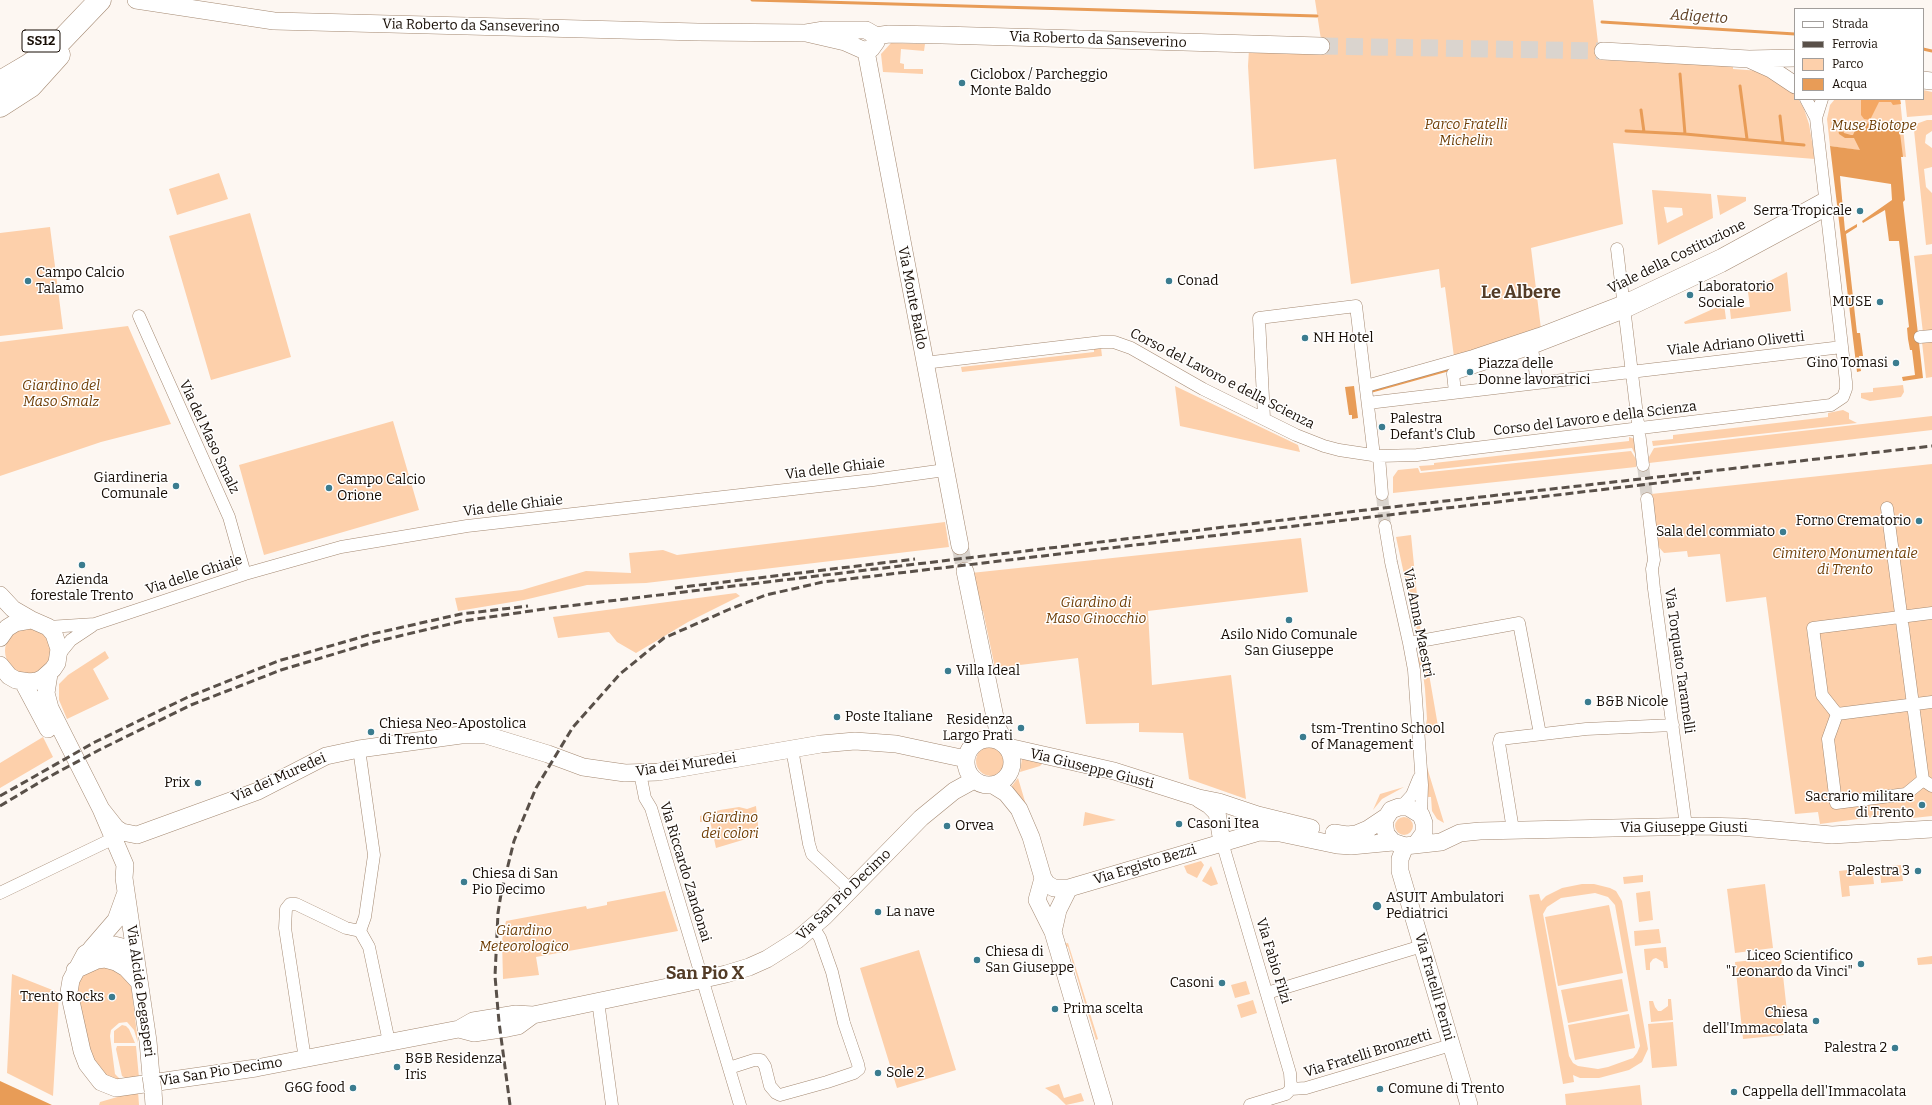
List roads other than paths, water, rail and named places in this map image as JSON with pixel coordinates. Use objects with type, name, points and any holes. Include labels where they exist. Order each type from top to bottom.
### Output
[{"type":"highway","name":"SS12","points":[[0,67],[47,37],[100,0]]},
{"type":"highway","name":"SS12","points":[[0,82],[44,55],[80,14]]},
{"type":"highway","points":[[0,106],[31,86],[62,52],[80,14]]},
{"type":"street","name":"Via Roberto da Sanseverino","points":[[136,0],[274,21],[698,32],[806,33],[845,42],[866,42],[889,34],[934,34],[1321,46]]},
{"type":"street","name":"Via Monte Baldo","points":[[866,42],[924,363],[960,546]]},
{"type":"street","points":[[1603,50],[1749,60],[1794,58]]},
{"type":"street","points":[[1749,60],[1771,69],[1794,85]]},
{"type":"street","name":"Corso del Lavoro e della Scienza","points":[[924,363],[1096,342],[1114,342],[1131,348],[1203,389],[1296,435],[1324,446],[1354,453],[1376,456],[1417,455],[1831,405],[1843,397],[1846,389],[1816,118],[1807,100]]},
{"type":"street","name":"Corso del Lavoro e della Scienza","points":[[1816,118],[1822,100]]},
{"type":"street","name":"Viale della Costituzione","points":[[1537,342],[1624,306],[1721,255],[1825,204]]},
{"type":"street","points":[[1617,248],[1643,464]]},
{"type":"street","points":[[1264,418],[1259,318],[1356,306],[1368,403],[1382,494]]},
{"type":"street","name":"Via del Maso Smalz","points":[[139,316],[229,518],[244,574]]},
{"type":"street","points":[[1368,403],[1542,382],[1537,342]]},
{"type":"street","points":[[1366,386],[1537,342]]},
{"type":"street","points":[[1455,392],[1453,374],[1537,342]]},
{"type":"street","name":"Viale Adriano Olivetti","points":[[1542,382],[1842,347]]},
{"type":"street","name":"Via delle Ghiaie","points":[[48,627],[95,624],[244,574],[341,548],[468,526],[873,480],[945,470]]},
{"type":"street","name":"Via Torquato Taramelli","points":[[1647,499],[1654,560],[1652,569],[1654,589],[1686,826]]},
{"type":"street","points":[[1837,714],[1828,739],[1836,804],[1906,794],[1928,783],[1913,705],[1887,508]]},
{"type":"street","name":"Via Anna Maestri","points":[[1385,526],[1391,562],[1409,642],[1418,714],[1422,819]]},
{"type":"street","points":[[965,571],[984,657],[997,727],[1012,757],[1012,770],[1004,780],[994,785],[987,785],[974,780],[967,767],[966,758],[972,747],[981,740],[984,735],[991,699]]},
{"type":"street","points":[[0,595],[13,609],[48,627],[57,642],[58,656]]},
{"type":"street","points":[[1837,714],[1822,695],[1813,628],[1932,612]]},
{"type":"street","points":[[1,634],[15,623],[32,620]]},
{"type":"street","points":[[1409,642],[1519,623],[1540,734]]},
{"type":"street","name":"Via delle Ghiaie","points":[[58,656],[71,640],[95,624]]},
{"type":"street","name":"Via Alcide Degasperi","points":[[58,656],[57,663],[49,674],[46,693],[50,708],[101,809],[125,865],[125,885],[148,1041],[152,1090]]},
{"type":"street","points":[[0,665],[13,680],[37,681],[49,674]]},
{"type":"street","name":"Via Alcide Degasperi","points":[[13,680],[106,842],[116,868],[125,885]]},
{"type":"street","points":[[1837,714],[1932,702]]},
{"type":"street","points":[[1513,830],[1500,740],[1586,729],[1673,725]]},
{"type":"street","name":"Via dei Muredei","points":[[101,809],[116,828],[128,834],[137,835],[258,791],[326,756],[359,749],[461,735],[486,735],[548,754],[583,767],[640,774],[844,742],[896,744],[966,758]]},
{"type":"street","points":[[981,740],[992,739],[1007,747]]},
{"type":"street","name":"Via Giuseppe Giusti","points":[[1007,747],[1114,772],[1273,819],[1343,835],[1365,831],[1386,817],[1391,810],[1402,806],[1412,808],[1422,819],[1442,830],[1460,833],[1513,830],[1686,826],[1740,827],[1832,835],[1932,829]]},
{"type":"street","points":[[359,749],[374,855],[371,884],[360,931]]},
{"type":"street","points":[[792,749],[812,854],[851,890]]},
{"type":"street","name":"Via Riccardo Zandonai","points":[[640,774],[645,798],[651,808],[740,1105]]},
{"type":"street","name":"Via Anna Maestri","points":[[1402,806],[1414,791],[1420,775]]},
{"type":"street","name":"Via San Pio Decimo","points":[[125,885],[116,920],[79,961],[71,980],[69,992],[82,1051],[87,1064],[105,1085],[121,1088],[256,1068],[305,1059],[459,1029],[473,1021],[516,1014],[533,1015],[702,980],[738,971],[767,959],[797,940],[813,927],[851,890],[923,817],[954,791],[974,780]]},
{"type":"street","points":[[994,785],[1006,793],[1019,810],[1031,837],[1043,878],[1037,900],[1053,932],[1104,1105]]},
{"type":"street","name":"Via Giuseppe Giusti","points":[[1199,798],[1210,805],[1216,813],[1222,842],[1253,833],[1272,832],[1337,845],[1351,846],[1405,844],[1441,842],[1460,833]]},
{"type":"street","points":[[1386,817],[1385,830],[1405,844],[1424,833],[1422,819]]},
{"type":"street","points":[[0,893],[106,842]]},
{"type":"street","name":"Via Ergisto Bezzi","points":[[1043,878],[1047,884],[1054,888],[1069,888],[1222,842]]},
{"type":"street","name":"Via Fabio Filzi","points":[[1222,842],[1290,1073],[1291,1089]]},
{"type":"street","name":"Via Fratelli Perini","points":[[1405,844],[1399,866],[1469,1105]]},
{"type":"street","points":[[1053,932],[1058,910],[1069,888]]},
{"type":"street","points":[[305,1059],[285,928],[286,909],[290,904],[296,904],[346,928],[360,931],[370,947],[389,1042]]},
{"type":"street","points":[[729,1068],[754,1060],[761,1060],[765,1066],[770,1086],[780,1095],[827,1082],[857,1071],[858,1064],[844,1023],[836,986],[820,938],[813,927]]},
{"type":"street","points":[[90,949],[98,946],[114,945],[122,947],[136,958]]},
{"type":"street","points":[[1267,993],[1422,946]]},
{"type":"street","points":[[75,970],[93,961],[105,959],[116,962],[126,968],[139,982]]},
{"type":"street","points":[[598,1001],[612,1105]]},
{"type":"street","name":"Via Fratelli Bronzetti","points":[[1250,1105],[1286,1094],[1291,1089],[1306,1088],[1451,1045]]},
{"type":"water","points":[[1839,121],[1844,133],[1851,135],[1853,135],[1857,126],[1864,123],[1870,124],[1879,131],[1886,129],[1892,121],[1899,125],[1903,157],[1901,157],[1905,200],[1903,202],[1923,378],[1903,381],[1902,377],[1915,375],[1912,350],[1910,350],[1908,339],[1907,328],[1909,327],[1899,241],[1889,241],[1885,210],[1863,223],[1862,221],[1892,200],[1891,184],[1840,176],[1845,231],[1857,224],[1857,227],[1846,234],[1857,333],[1860,333],[1863,356],[1859,356],[1861,371],[1857,372],[1830,146],[1860,150],[1854,138],[1845,138],[1839,134],[1837,125]]},
{"type":"water","points":[[1354,386],[1358,418],[1352,419],[1352,415],[1349,415],[1345,387]]},
{"type":"water","points":[[0,1081],[52,1105],[0,1105]]},
{"type":"waterway","name":"Adigetto","points":[[752,0],[1317,16]]},
{"type":"waterway","name":"Adigetto","points":[[1602,22],[1794,34]]},
{"type":"waterway","name":"Adigetto","points":[[1924,49],[1932,51]]},
{"type":"waterway","points":[[1680,74],[1685,134]]},
{"type":"waterway","points":[[1740,86],[1747,139]]},
{"type":"waterway","points":[[1641,110],[1644,132]]},
{"type":"waterway","points":[[1780,116],[1783,142]]},
{"type":"waterway","points":[[1626,131],[1685,134],[1804,145]]},
{"type":"waterway","points":[[1372,391],[1451,369]]},
{"type":"tunnel","points":[[1321,46],[1603,51]]},
{"type":"tunnel","points":[[1643,465],[1647,499]]},
{"type":"tunnel","points":[[1382,494],[1385,526]]},
{"type":"tunnel","points":[[960,546],[965,571]]},
{"type":"railway","points":[[0,806],[45,779],[101,749],[191,705],[281,670],[374,642],[463,621],[551,608],[1366,510],[1932,446]]},
{"type":"railway","points":[[510,1105],[499,1022],[495,976],[498,913],[514,841],[536,788],[573,727],[620,674],[664,638],[766,595],[823,582],[1700,478]]},
{"type":"railway","points":[[675,588],[915,559]]},
{"type":"railway","points":[[0,796],[95,742],[188,697],[278,661],[372,634],[461,614],[528,606]]},
{"type":"place","name":"Ciclobox / Parcheggio Monte Baldo","points":[[962,83]]},
{"type":"place","name":"Serra Tropicale","points":[[1860,211]]},
{"type":"place","name":"Campo Calcio Talamo","points":[[28,281]]},
{"type":"place","name":"Conad","points":[[1169,281]]},
{"type":"place","name":"Laboratorio Sociale","points":[[1690,295]]},
{"type":"place","name":"MUSE","points":[[1880,302]]},
{"type":"place","name":"NH Hotel","points":[[1305,338]]},
{"type":"place","name":"Gino Tomasi","points":[[1896,363]]},
{"type":"place","name":"Piazza delle Donne lavoratrici","points":[[1470,372]]},
{"type":"place","name":"Palestra Defant's Club","points":[[1382,427]]},
{"type":"place","name":"Giardineria Comunale","points":[[176,486]]},
{"type":"place","name":"Campo Calcio Orione","points":[[329,488]]},
{"type":"place","name":"Forno Crematorio","points":[[1919,521]]},
{"type":"place","name":"Sala del commiato","points":[[1783,532]]},
{"type":"place","name":"Azienda forestale Trento","points":[[82,565]]},
{"type":"place","name":"Asilo Nido Comunale San Giuseppe","points":[[1289,620]]},
{"type":"place","name":"Villa Ideal","points":[[948,671]]},
{"type":"place","name":"B&B Nicole","points":[[1588,702]]},
{"type":"place","name":"Poste Italiane","points":[[837,717]]},
{"type":"place","name":"Residenza Largo Prati","points":[[1021,728]]},
{"type":"place","name":"Chiesa Neo-Apostolica di Trento","points":[[371,732]]},
{"type":"place","name":"tsm-Trentino School of Management","points":[[1303,737]]},
{"type":"place","name":"Prix","points":[[198,783]]},
{"type":"place","name":"Sacrario militare di Trento","points":[[1922,805]]},
{"type":"place","name":"Casoni Itea","points":[[1179,824]]},
{"type":"place","name":"Orvea","points":[[947,826]]},
{"type":"place","name":"Palestra 3","points":[[1918,871]]},
{"type":"place","name":"Chiesa di San Pio Decimo","points":[[464,882]]},
{"type":"place","name":"ASUIT Ambulatori Pediatrici","points":[[1377,906]]},
{"type":"place","name":"La nave","points":[[878,912]]},
{"type":"place","name":"Chiesa di San Giuseppe","points":[[977,960]]},
{"type":"place","name":"Liceo Scientifico \"Leonardo da Vinci\"","points":[[1861,964]]},
{"type":"place","name":"Casoni","points":[[1222,983]]},
{"type":"place","name":"Trento Rocks","points":[[112,997]]},
{"type":"place","name":"Prima scelta","points":[[1055,1009]]},
{"type":"place","name":"Chiesa dell'Immacolata","points":[[1816,1021]]},
{"type":"place","name":"Palestra 2","points":[[1895,1048]]},
{"type":"place","name":"B&B Residenza Iris","points":[[397,1067]]},
{"type":"place","name":"Sole 2","points":[[878,1073]]},
{"type":"place","name":"G6G food","points":[[353,1088]]},
{"type":"place","name":"Comune di Trento","points":[[1380,1089]]},
{"type":"place","name":"Cappella dell'Immacolata","points":[[1734,1092]]},
{"type":"district","name":"Le Albere","points":[[1521,293]]},
{"type":"district","name":"San Pio X","points":[[705,974]]},
{"type":"park label","name":"Muse Biotope","points":[[1874,126]]},
{"type":"park label","name":"Parco Fratelli Michelin","points":[[1466,134]]},
{"type":"park label","name":"Giardino del Maso Smalz","points":[[61,394]]},
{"type":"park label","name":"Cimitero Monumentale di Trento","points":[[1845,562]]},
{"type":"park label","name":"Giardino di Maso Ginocchio","points":[[1096,612]]},
{"type":"park label","name":"Giardino dei colori","points":[[730,826]]},
{"type":"park label","name":"Giardino Meteorologico","points":[[524,940]]}]
